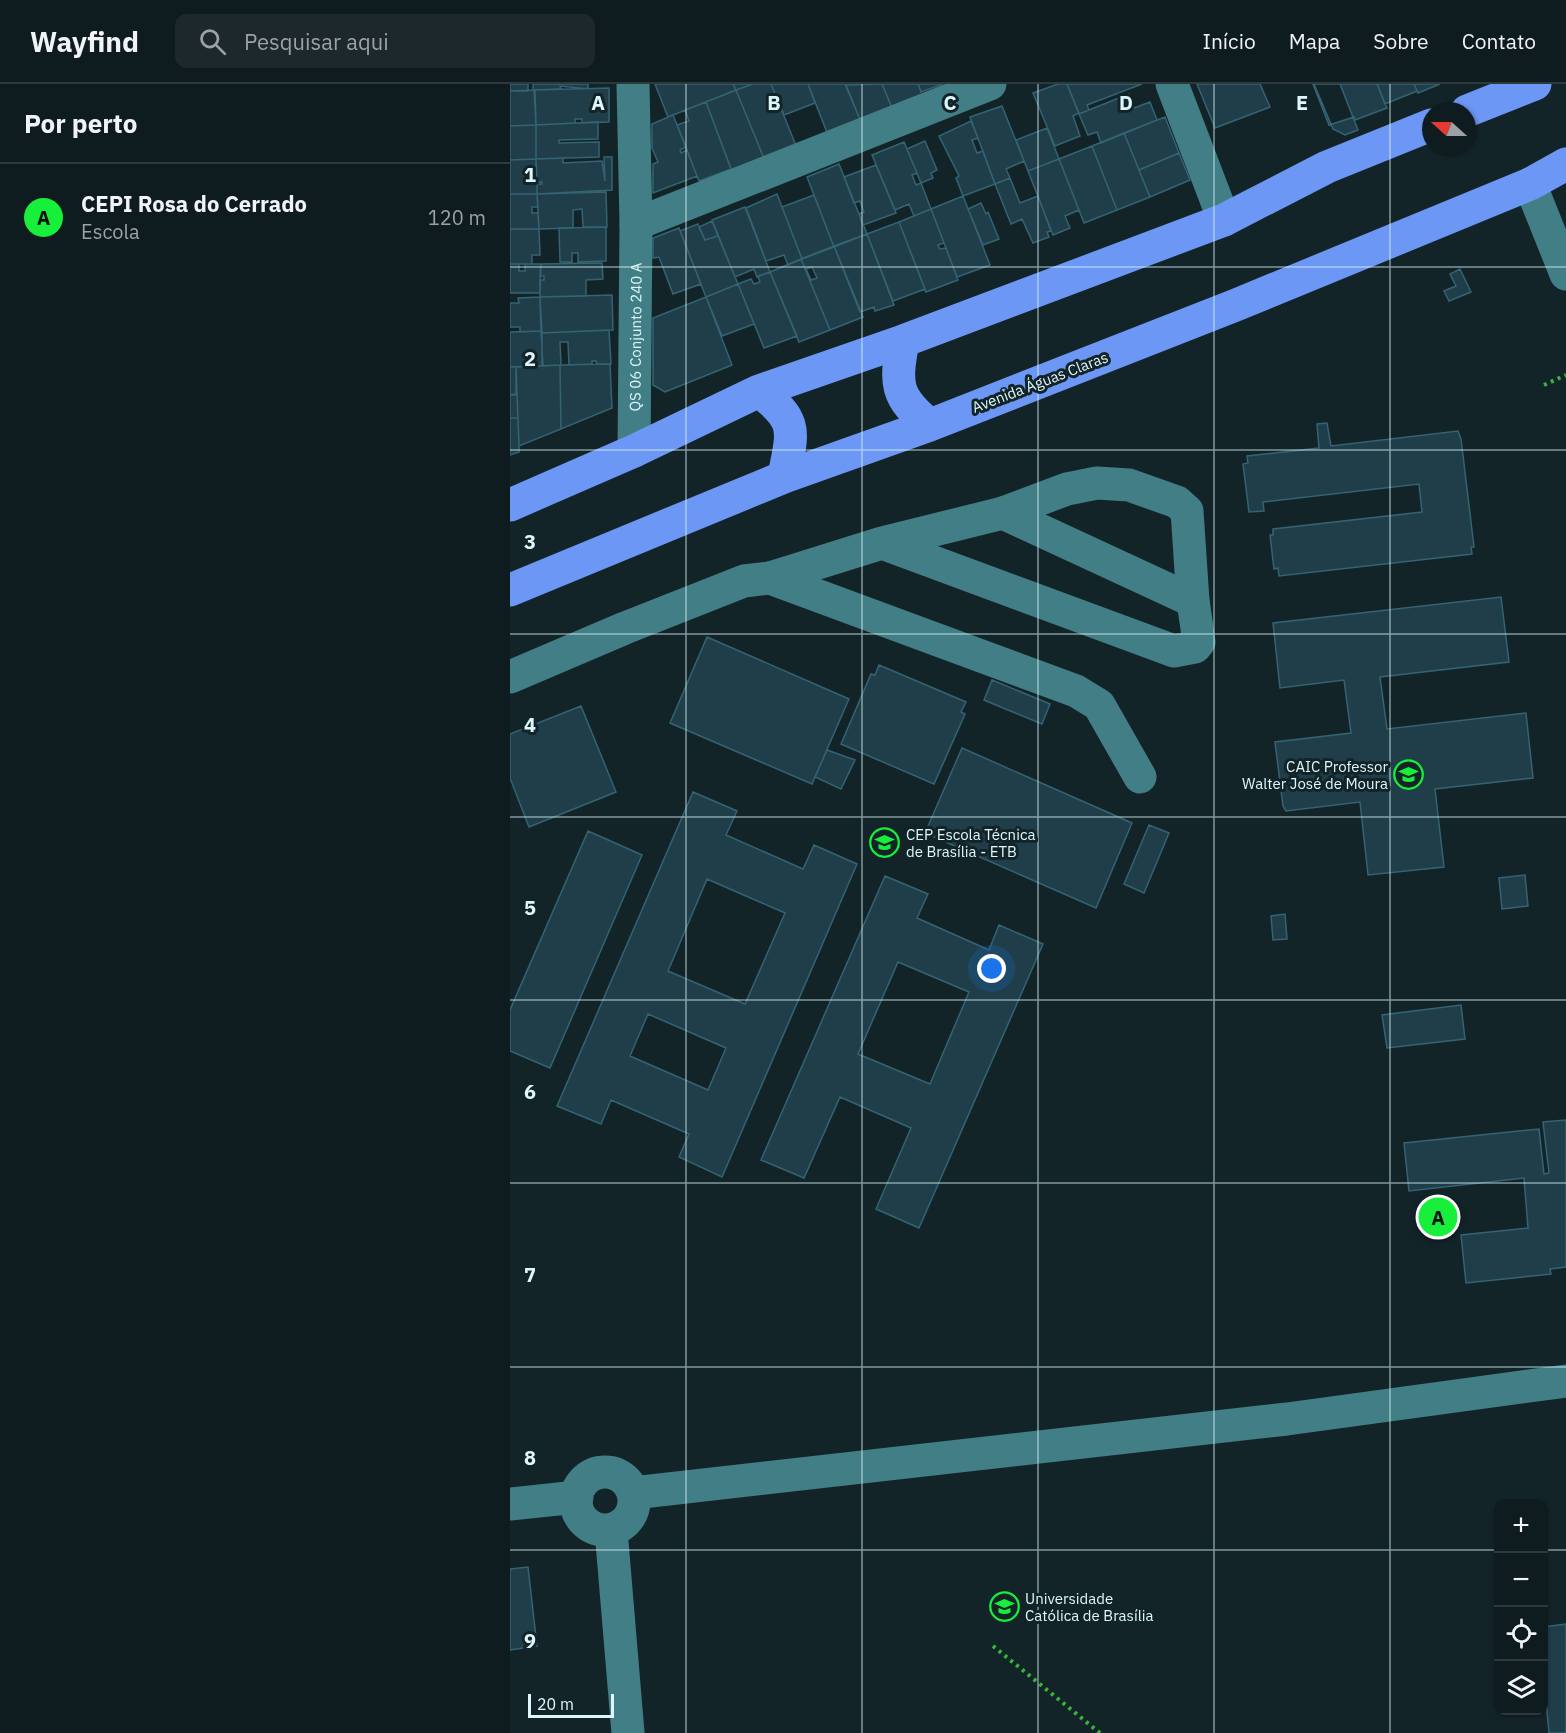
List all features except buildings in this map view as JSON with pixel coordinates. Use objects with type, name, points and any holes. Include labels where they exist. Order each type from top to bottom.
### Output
[{"type":"main road","points":[[1476,107],[1535,84]]},
{"type":"main road","points":[[510,505],[634,452],[759,391],[903,341],[1224,220],[1327,167],[1422,129]]},
{"type":"main road","name":"Avenida Águas Claras","points":[[510,590],[784,477],[930,425],[1236,305],[1530,184],[1566,164]]},
{"type":"main road","points":[[903,341],[897,373],[900,394],[906,404],[930,425]]},
{"type":"main road","points":[[759,391],[781,408],[790,424],[792,434],[784,477]]},
{"type":"street","name":"QS 06 Conjunto 240 A","points":[[633,84],[636,224],[634,452]]},
{"type":"street","points":[[636,224],[990,84]]},
{"type":"street","points":[[1172,84],[1224,220]]},
{"type":"street","points":[[1530,184],[1566,274]]},
{"type":"street","points":[[510,677],[744,581],[770,578],[882,543],[1003,513],[1067,489],[1097,483],[1129,485],[1177,502],[1187,511],[1193,601],[1200,642],[1195,648],[1174,651],[882,543]]},
{"type":"street","points":[[1003,513],[1193,601]]},
{"type":"street","points":[[770,578],[1076,691],[1099,705],[1140,777]]},
{"type":"street","points":[[633,1493],[1287,1419],[1566,1381]]},
{"type":"street","points":[[596,1473],[611,1473],[625,1480],[633,1493],[633,1509],[625,1522],[611,1530],[597,1530],[585,1523],[578,1511],[577,1497],[583,1483],[596,1473]]},
{"type":"street","points":[[510,1504],[577,1497]]},
{"type":"street","points":[[611,1530],[628,1733]]},
{"type":"path","points":[[1544,385],[1566,375]]},
{"type":"path","points":[[993,1646],[1100,1733]]},
{"type":"place","name":"CAIC Professor Walter José de Moura","points":[[1409,775]]},
{"type":"place","name":"CEP Escola Técnica de Brasília - ETB","points":[[885,843]]},
{"type":"place","name":"CEPI Rosa do Cerrado","points":[[1438,1217]]},
{"type":"place","name":"Universidade Católica de Brasília","points":[[1004,1607]]}]
